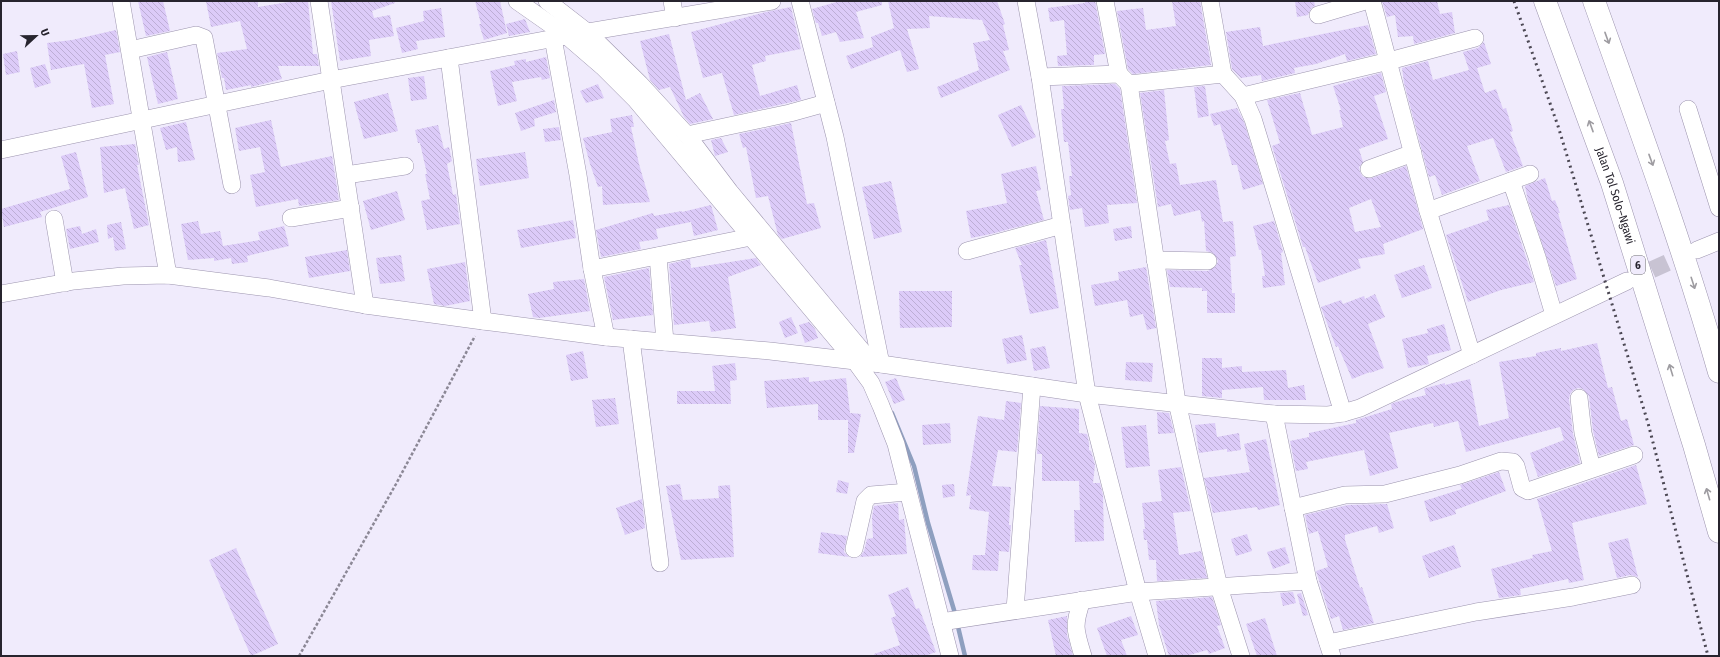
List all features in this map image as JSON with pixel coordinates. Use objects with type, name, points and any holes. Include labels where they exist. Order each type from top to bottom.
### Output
[{"type":"highway","name":"Jalan Tol Solo–Ngawi","points":[[1546,1],[1612,183],[1694,445],[1719,532]]},
{"type":"highway","points":[[1594,1],[1655,170],[1699,303],[1719,372]]},
{"type":"street","points":[[121,1],[168,275]]},
{"type":"street","points":[[320,1],[365,305]]},
{"type":"street","points":[[518,1],[572,35],[640,84],[687,135],[730,192],[867,363]]},
{"type":"street","points":[[547,1],[572,35],[636,100],[751,237],[867,363]]},
{"type":"street","points":[[672,1],[675,18]]},
{"type":"street","points":[[1,150],[331,80],[572,35],[772,1]]},
{"type":"street","points":[[800,1],[835,137],[870,383],[881,406],[900,457],[908,492],[951,621],[950,656]]},
{"type":"street","points":[[1026,1],[1040,77],[1087,394],[1138,592],[1157,656]]},
{"type":"street","points":[[1105,1],[1124,79],[1155,260],[1177,402],[1219,587],[1241,656]]},
{"type":"street","points":[[1210,1],[1223,74],[1243,96],[1253,119],[1343,413]]},
{"type":"street","points":[[1318,15],[1365,1]]},
{"type":"street","points":[[1372,1],[1428,211],[1472,355]]},
{"type":"street","points":[[572,35],[578,175],[592,269],[606,337]]},
{"type":"street","points":[[130,50],[196,36],[204,38],[232,185]]},
{"type":"street","points":[[1243,96],[1389,61],[1475,38]]},
{"type":"street","points":[[449,58],[483,321]]},
{"type":"street","points":[[1040,77],[1124,79],[1223,74]]},
{"type":"street","points":[[687,135],[790,113],[826,103]]},
{"type":"street","points":[[1688,109],[1719,208]]},
{"type":"street","points":[[1369,169],[1413,153]]},
{"type":"street","points":[[346,175],[405,166]]},
{"type":"street","points":[[1428,211],[1530,174]]},
{"type":"street","points":[[1511,181],[1537,257],[1554,315]]},
{"type":"street","points":[[291,218],[351,208]]},
{"type":"street","points":[[54,219],[65,283]]},
{"type":"street","points":[[967,251],[1062,225]]},
{"type":"street","points":[[592,269],[751,237]]},
{"type":"street","points":[[1697,250],[1719,241]]},
{"type":"street","points":[[658,256],[665,342]]},
{"type":"street","points":[[1155,260],[1208,261]]},
{"type":"street","points":[[1,294],[65,283],[122,276],[168,275],[269,288],[365,305],[606,337],[770,351],[1087,394],[1177,402],[1274,414],[1343,413],[1360,408],[1628,281]]},
{"type":"street","points":[[631,339],[660,562]]},
{"type":"street","points":[[1015,610],[1032,386]]},
{"type":"street","points":[[1579,398],[1583,433],[1592,468]]},
{"type":"street","points":[[1274,414],[1308,581],[1330,650],[1476,612],[1574,597],[1632,585]]},
{"type":"street","points":[[1293,508],[1345,494],[1385,494],[1454,476],[1501,461],[1513,462],[1516,466],[1522,488],[1528,491],[1634,455]]},
{"type":"street","points":[[854,549],[865,501],[871,495],[908,492]]},
{"type":"street","points":[[951,621],[1138,592],[1308,581]]},
{"type":"street","points":[[1082,600],[1075,620],[1076,635],[1083,656]]},
{"type":"path","points":[[299,656],[396,484],[483,321]]},
{"type":"building","points":[[138,1],[163,1],[170,31],[146,36]]},
{"type":"building","points":[[206,1],[258,1],[258,7],[295,1],[308,1],[313,54],[317,54],[319,66],[278,66],[282,79],[251,87],[251,85],[226,90],[217,53],[247,49],[240,21],[211,27]]},
{"type":"building","points":[[331,1],[394,1],[395,3],[372,11],[374,18],[390,15],[394,36],[369,40],[371,56],[340,61]]},
{"type":"building","points":[[475,1],[500,1],[507,33],[484,40],[479,24],[481,24]]},
{"type":"building","points":[[840,1],[882,1],[882,5],[856,12],[864,38],[840,42],[836,32],[822,36],[812,9]]},
{"type":"building","points":[[888,1],[997,1],[1005,24],[1003,25],[1009,50],[1003,51],[1010,70],[941,98],[937,87],[979,70],[973,43],[990,40],[982,20],[929,16],[930,28],[907,29],[919,69],[907,72],[900,50],[851,69],[846,56],[873,47],[871,37],[894,28]]},
{"type":"building","points":[[1085,1],[1095,1],[1105,54],[1094,55],[1094,65],[1058,66],[1057,56],[1067,55],[1064,20],[1050,22],[1048,8],[1085,3]]},
{"type":"building","points":[[1172,1],[1200,1],[1211,65],[1133,74],[1128,69],[1117,11],[1143,8],[1146,30],[1176,26]]},
{"type":"building","points":[[1295,1],[1314,1],[1315,6],[1311,8],[1308,15],[1297,17]]},
{"type":"building","points":[[1382,1],[1437,1],[1440,14],[1452,12],[1455,33],[1414,44],[1413,36],[1398,37],[1395,15],[1387,17]]},
{"type":"building","points":[[791,7],[801,49],[765,56],[766,61],[752,65],[760,96],[797,85],[801,100],[734,115],[722,73],[703,78],[691,32],[766,12]]},
{"type":"building","points":[[441,8],[445,37],[416,41],[418,49],[402,53],[396,28],[424,21],[423,11]]},
{"type":"building","points":[[525,19],[530,32],[509,36],[506,24]]},
{"type":"building","points":[[1368,25],[1376,54],[1347,61],[1345,54],[1316,64],[1294,68],[1295,73],[1262,81],[1261,75],[1241,78],[1232,69],[1226,32],[1260,27],[1263,46]]},
{"type":"building","points":[[116,30],[120,52],[105,55],[114,104],[92,108],[84,64],[51,70],[47,43],[72,40]]},
{"type":"building","points":[[669,34],[686,100],[700,93],[713,119],[690,124],[684,117],[670,87],[659,90],[650,80],[640,41]]},
{"type":"building","points":[[1484,42],[1491,64],[1477,68],[1485,93],[1496,89],[1503,109],[1506,108],[1513,131],[1510,132],[1523,166],[1506,172],[1493,138],[1467,146],[1480,181],[1442,195],[1435,175],[1429,177],[1404,83],[1402,68],[1428,61],[1433,80],[1469,70],[1463,52],[1478,48]]},
{"type":"building","points":[[17,51],[20,72],[6,75],[3,54]]},
{"type":"building","points":[[167,52],[178,99],[158,104],[147,57]]},
{"type":"building","points":[[546,57],[550,78],[542,80],[541,77],[512,82],[517,101],[498,106],[490,71],[515,65],[514,61],[526,59],[526,62]]},
{"type":"building","points":[[45,64],[51,83],[35,88],[30,68]]},
{"type":"building","points":[[1381,73],[1386,92],[1374,96],[1388,139],[1359,149],[1363,162],[1359,167],[1360,172],[1363,177],[1372,178],[1406,166],[1423,229],[1383,244],[1385,254],[1358,259],[1361,268],[1318,283],[1305,247],[1303,247],[1272,146],[1280,143],[1267,100],[1300,93],[1312,135],[1343,127],[1339,110],[1341,110],[1333,86]],"holes":[[[1371,199],[1381,227],[1355,232],[1349,208]]]},
{"type":"building","points":[[424,76],[427,99],[411,101],[408,78]]},
{"type":"building","points":[[598,84],[604,98],[586,103],[580,91]]},
{"type":"building","points":[[1115,84],[1120,89],[1137,203],[1107,205],[1109,223],[1085,227],[1082,208],[1070,210],[1068,196],[1071,195],[1069,176],[1072,176],[1068,142],[1064,142],[1061,109],[1064,109],[1062,86]]},
{"type":"building","points":[[1205,86],[1209,116],[1198,118],[1194,87]]},
{"type":"building","points":[[1164,90],[1169,140],[1165,141],[1170,164],[1176,163],[1180,185],[1216,180],[1223,222],[1233,221],[1236,256],[1230,257],[1232,293],[1235,293],[1235,313],[1207,313],[1207,291],[1202,291],[1202,288],[1170,287],[1167,270],[1208,271],[1216,266],[1218,261],[1213,253],[1206,251],[1204,221],[1202,222],[1200,210],[1174,216],[1171,204],[1158,207],[1140,93]]},
{"type":"building","points":[[388,93],[398,131],[364,139],[354,102]]},
{"type":"building","points":[[554,100],[556,112],[534,119],[535,126],[521,131],[515,113]]},
{"type":"building","points":[[1021,105],[1036,137],[1012,147],[998,115]]},
{"type":"building","points":[[1237,108],[1244,122],[1263,184],[1243,190],[1237,165],[1232,165],[1220,124],[1214,126],[1210,114]]},
{"type":"building","points":[[632,115],[634,127],[631,127],[639,164],[650,202],[603,205],[602,186],[598,187],[583,138],[612,132],[610,119]]},
{"type":"building","points":[[271,120],[281,167],[332,156],[339,200],[299,206],[298,199],[256,207],[250,175],[265,172],[260,147],[239,151],[235,128]]},
{"type":"building","points":[[186,122],[195,160],[178,162],[177,147],[166,150],[160,128]]},
{"type":"building","points":[[791,123],[807,204],[814,203],[821,228],[782,239],[778,235],[768,196],[756,198],[746,147],[743,148],[739,134]]},
{"type":"building","points":[[438,125],[444,149],[449,147],[452,161],[447,164],[453,195],[456,194],[460,224],[427,230],[421,201],[430,199],[425,174],[427,174],[420,143],[418,143],[415,130]]},
{"type":"building","points":[[559,127],[561,140],[545,142],[543,129]]},
{"type":"building","points":[[721,138],[728,152],[715,156],[711,140]]},
{"type":"building","points":[[135,144],[139,165],[137,165],[149,225],[134,229],[125,188],[104,193],[100,147]]},
{"type":"building","points":[[76,152],[88,197],[40,212],[42,217],[4,227],[1,209],[70,189],[61,156]]},
{"type":"building","points":[[525,152],[529,178],[480,186],[476,159]]},
{"type":"building","points":[[1036,166],[1041,190],[1036,191],[1044,220],[971,238],[966,211],[1007,203],[1001,174]]},
{"type":"building","points":[[1545,178],[1552,201],[1555,200],[1560,213],[1558,213],[1577,279],[1556,286],[1528,201],[1525,186]]},
{"type":"building","points":[[891,181],[902,232],[874,239],[862,187]]},
{"type":"building","points":[[397,191],[405,220],[371,230],[363,201]]},
{"type":"building","points":[[711,205],[718,230],[694,236],[691,222],[656,229],[658,239],[639,242],[641,249],[601,257],[596,230],[653,213],[654,216],[682,212]]},
{"type":"building","points":[[1509,205],[1534,282],[1501,290],[1468,302],[1446,235],[1489,220],[1486,210]]},
{"type":"building","points":[[573,220],[576,238],[521,248],[517,230]]},
{"type":"building","points":[[198,221],[201,234],[220,231],[223,246],[260,240],[258,232],[284,226],[289,246],[247,256],[248,262],[232,264],[231,258],[214,261],[214,258],[188,260],[181,224]]},
{"type":"building","points":[[1274,221],[1283,252],[1281,253],[1285,285],[1263,288],[1262,276],[1265,276],[1261,250],[1259,250],[1253,226]]},
{"type":"building","points":[[121,222],[126,249],[115,251],[113,237],[108,239],[107,225]]},
{"type":"building","points":[[80,226],[82,234],[96,229],[99,242],[70,249],[66,229]]},
{"type":"building","points":[[1131,226],[1132,238],[1115,241],[1113,229]]},
{"type":"building","points":[[1046,240],[1059,308],[1030,314],[1019,265],[1022,265],[1015,248]]},
{"type":"building","points":[[347,250],[350,271],[309,278],[305,257]]},
{"type":"building","points":[[401,255],[405,281],[380,284],[376,258]]},
{"type":"building","points":[[756,258],[761,265],[728,277],[736,328],[711,332],[709,321],[674,325],[669,264],[690,259],[691,268]]},
{"type":"building","points":[[465,262],[470,301],[445,306],[434,304],[427,269]]},
{"type":"building","points":[[1424,265],[1432,288],[1402,298],[1394,275]]},
{"type":"building","points":[[1146,267],[1156,328],[1147,330],[1143,314],[1130,317],[1127,300],[1095,306],[1091,285],[1119,280],[1118,272]]},
{"type":"building","points":[[649,268],[653,315],[613,320],[604,277]]},
{"type":"building","points":[[584,279],[590,311],[539,318],[533,317],[528,294],[554,289],[553,282]]},
{"type":"building","points":[[899,291],[952,291],[952,327],[900,328]]},
{"type":"building","points":[[1375,294],[1385,317],[1368,324],[1384,368],[1352,379],[1338,346],[1336,347],[1321,307],[1341,300],[1343,304],[1364,296],[1365,299]]},
{"type":"building","points":[[791,317],[798,333],[785,338],[779,322]]},
{"type":"building","points":[[809,322],[815,329],[818,338],[805,343],[799,325]]},
{"type":"building","points":[[1444,324],[1451,350],[1427,356],[1429,364],[1408,368],[1402,339],[1428,333],[1427,329]]},
{"type":"building","points":[[1022,335],[1027,360],[1007,364],[1002,339]]},
{"type":"building","points":[[1597,343],[1608,388],[1612,387],[1621,421],[1627,419],[1634,445],[1599,456],[1593,431],[1589,396],[1583,389],[1578,388],[1573,390],[1569,399],[1573,434],[1580,463],[1538,477],[1530,453],[1564,440],[1560,427],[1466,452],[1458,421],[1434,427],[1433,423],[1389,433],[1398,468],[1370,476],[1364,450],[1306,462],[1308,469],[1296,471],[1290,441],[1309,437],[1309,433],[1356,423],[1356,420],[1392,409],[1391,404],[1396,402],[1426,395],[1424,389],[1426,388],[1445,383],[1445,385],[1470,379],[1479,426],[1509,418],[1499,362],[1536,356],[1536,353],[1561,348],[1561,351]]},
{"type":"building","points":[[1045,346],[1050,368],[1034,371],[1030,349]]},
{"type":"building","points":[[583,351],[588,378],[571,381],[566,355]]},
{"type":"building","points":[[1202,358],[1222,358],[1222,368],[1242,366],[1242,372],[1286,370],[1288,388],[1304,385],[1306,400],[1264,400],[1263,387],[1222,390],[1222,398],[1202,396]]},
{"type":"building","points":[[1126,362],[1153,363],[1152,382],[1125,380]]},
{"type":"building","points":[[735,363],[737,380],[730,381],[731,404],[677,404],[677,391],[715,391],[712,366]]},
{"type":"building","points":[[809,377],[809,382],[846,378],[850,413],[861,414],[854,453],[848,453],[848,420],[818,420],[818,404],[767,408],[764,381]]},
{"type":"building","points":[[896,378],[905,400],[894,404],[885,382]]},
{"type":"building","points":[[615,398],[619,424],[596,427],[592,400]]},
{"type":"building","points":[[1006,401],[1021,403],[1017,452],[998,450],[992,486],[1011,487],[1009,552],[999,551],[998,571],[972,570],[973,555],[985,555],[989,512],[969,509],[971,495],[966,496],[978,416],[1004,420]]},
{"type":"building","points":[[1040,406],[1079,409],[1079,433],[1087,434],[1089,450],[1091,451],[1095,465],[1093,483],[1100,483],[1103,495],[1104,541],[1075,542],[1074,510],[1080,510],[1079,481],[1042,481],[1042,454],[1037,454]]},
{"type":"building","points":[[1157,412],[1169,413],[1174,433],[1158,434]]},
{"type":"building","points":[[950,423],[951,443],[923,445],[922,425]]},
{"type":"building","points":[[1215,423],[1217,437],[1239,433],[1241,450],[1227,452],[1227,449],[1199,453],[1195,425]]},
{"type":"building","points":[[1146,425],[1150,466],[1126,468],[1121,427]]},
{"type":"building","points":[[1266,439],[1280,505],[1258,510],[1257,507],[1213,513],[1204,478],[1250,472],[1244,444]]},
{"type":"building","points":[[1636,465],[1647,504],[1572,523],[1584,580],[1569,583],[1568,579],[1520,589],[1521,595],[1499,598],[1491,569],[1533,558],[1532,555],[1552,551],[1537,499]]},
{"type":"building","points":[[1181,467],[1191,511],[1173,513],[1179,555],[1201,551],[1207,578],[1157,581],[1156,560],[1149,560],[1147,540],[1144,540],[1143,529],[1145,529],[1142,503],[1162,501],[1158,470]]},
{"type":"building","points":[[1499,472],[1506,491],[1455,510],[1456,514],[1430,522],[1424,501],[1462,489],[1460,485]]},
{"type":"building","points":[[838,480],[849,483],[847,494],[836,492]]},
{"type":"building","points":[[680,484],[683,500],[719,498],[718,486],[730,485],[734,557],[681,560],[666,486]]},
{"type":"building","points":[[954,484],[955,496],[943,498],[942,485]]},
{"type":"building","points":[[642,499],[645,528],[625,535],[616,508]]},
{"type":"building","points":[[898,503],[899,520],[904,519],[907,554],[860,557],[864,551],[867,539],[873,538],[872,517],[874,506]]},
{"type":"building","points":[[1387,504],[1394,528],[1379,533],[1377,526],[1345,535],[1345,540],[1360,588],[1362,587],[1374,623],[1343,630],[1339,616],[1331,619],[1316,571],[1328,567],[1318,531],[1309,534],[1305,515],[1348,505]]},
{"type":"building","points":[[821,532],[847,536],[844,552],[849,557],[818,553]]},
{"type":"building","points":[[1247,534],[1252,551],[1236,556],[1231,539]]},
{"type":"building","points":[[1628,538],[1638,577],[1630,575],[1617,578],[1608,543]]},
{"type":"building","points":[[1454,545],[1461,567],[1429,578],[1422,556]]},
{"type":"building","points":[[1285,547],[1290,563],[1273,569],[1267,552]]},
{"type":"building","points":[[236,548],[278,644],[251,656],[209,560]]},
{"type":"building","points":[[908,587],[916,609],[919,608],[936,652],[925,656],[875,656],[874,654],[900,645],[891,618],[896,616],[888,595]]},
{"type":"building","points":[[1293,592],[1296,603],[1283,606],[1280,593]]},
{"type":"building","points":[[1301,593],[1308,615],[1303,616],[1297,594]]},
{"type":"building","points":[[1212,597],[1221,625],[1217,626],[1225,648],[1209,654],[1207,650],[1186,656],[1169,656],[1159,625],[1156,601]]},
{"type":"building","points":[[1067,616],[1067,635],[1073,656],[1056,656],[1048,620]]},
{"type":"building","points":[[1131,616],[1138,635],[1121,640],[1127,656],[1107,656],[1097,628]]},
{"type":"building","points":[[1265,618],[1277,656],[1257,656],[1246,624]]},
{"type":"waterway","points":[[892,413],[914,466],[928,523],[954,610],[965,656]]},
{"type":"tunnel","points":[[1629,280],[1693,251]]},
{"type":"railway","points":[[1514,1],[1558,126],[1648,423],[1708,656]]}]
